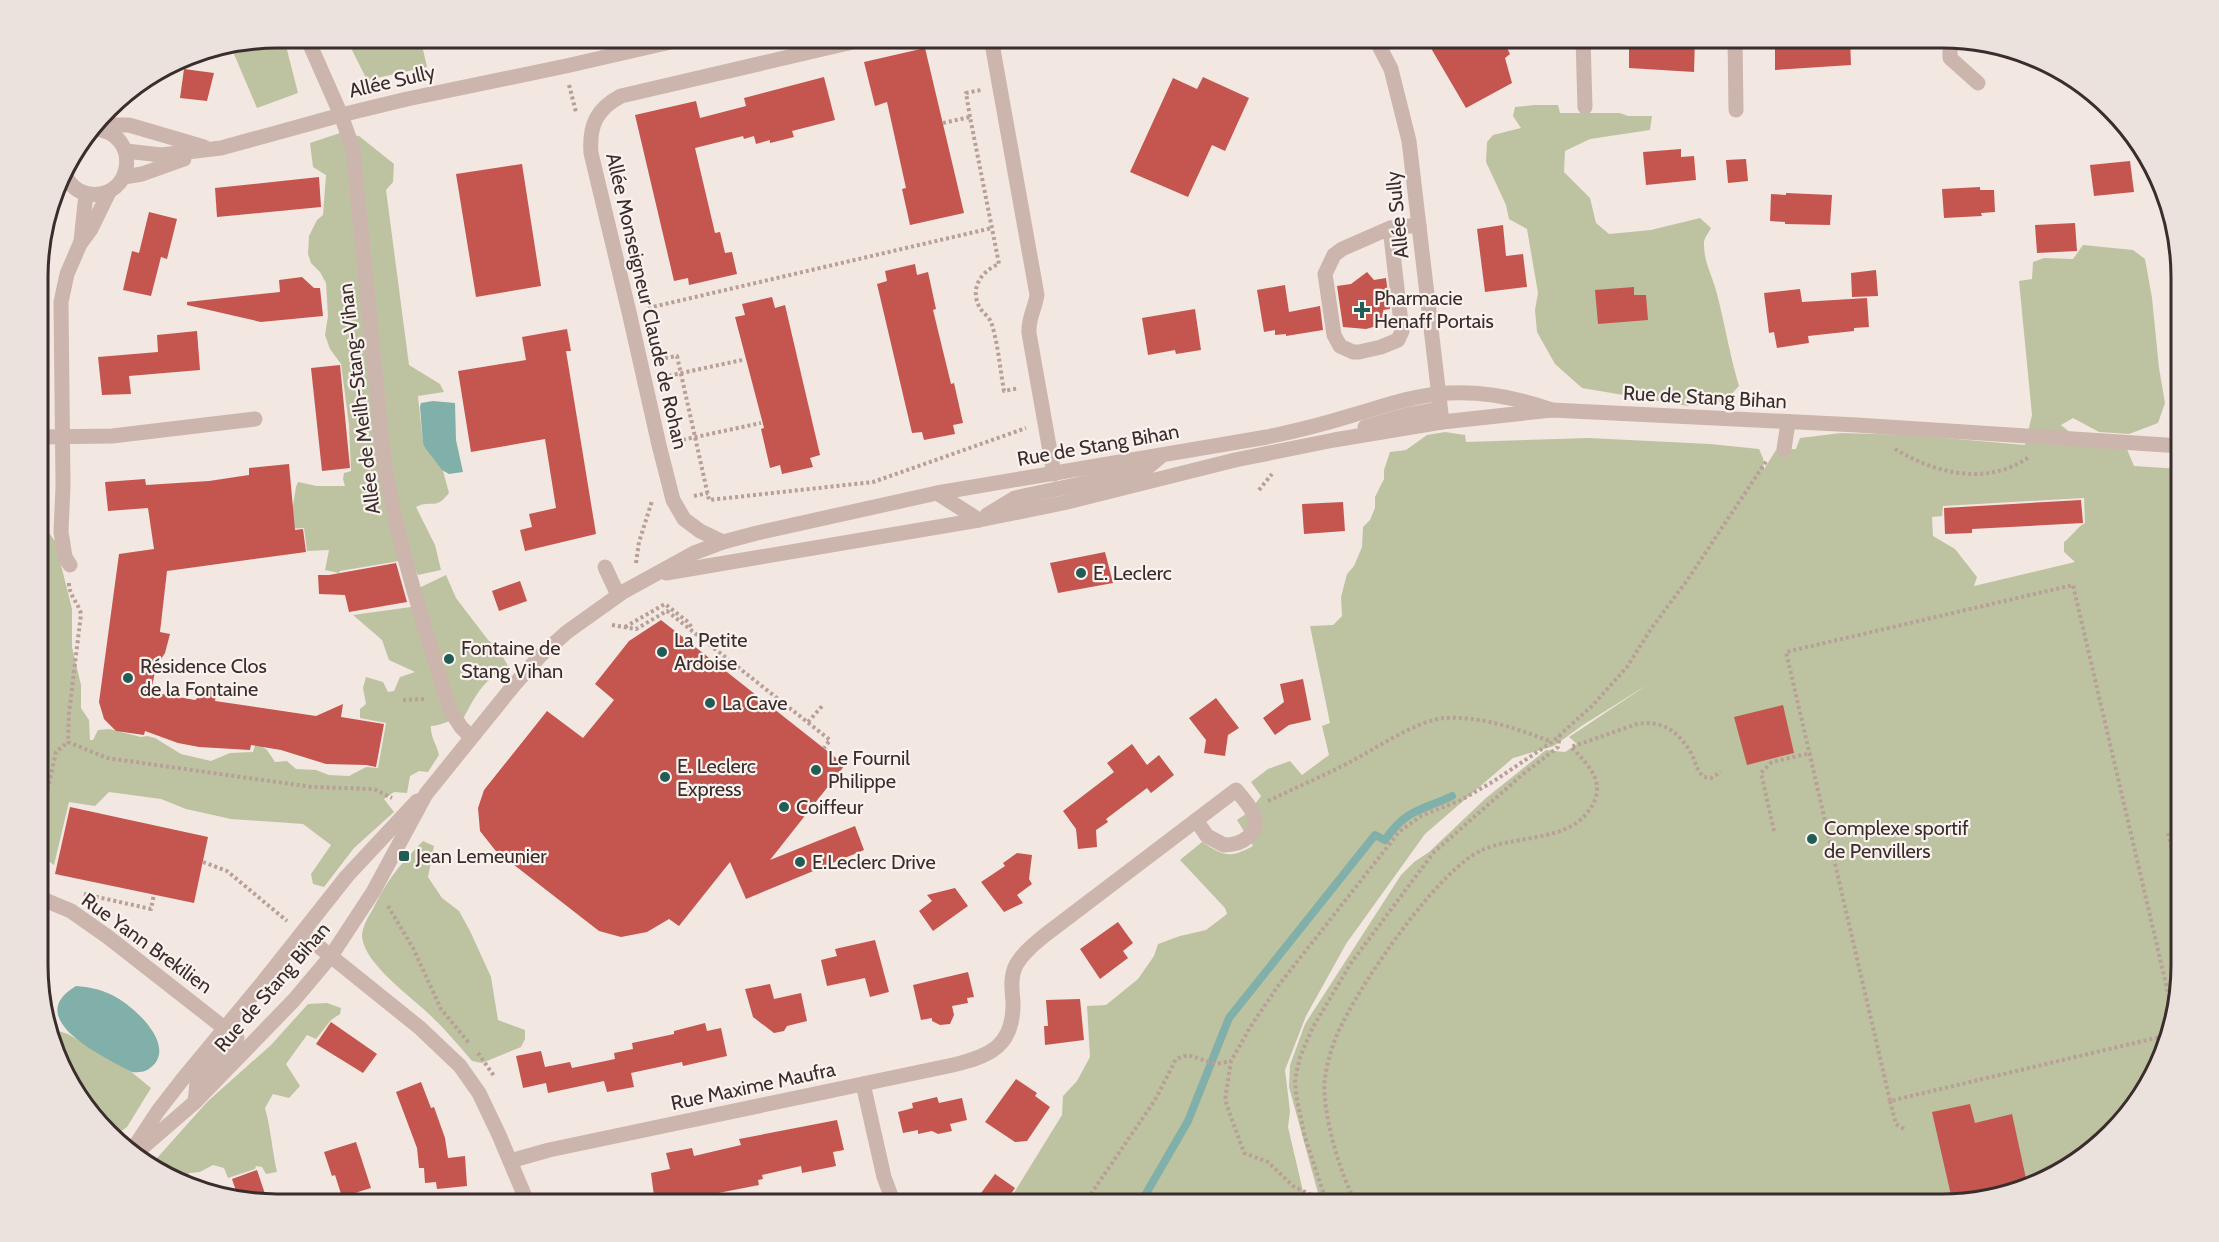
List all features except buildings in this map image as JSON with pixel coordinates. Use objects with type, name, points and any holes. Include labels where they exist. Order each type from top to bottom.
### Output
[{"type":"street","name":"Allée de Meilh-Stang-Vihan","points":[[311,48],[341,115],[353,149],[383,453],[400,545],[450,710],[471,737]]},
{"type":"street","name":"Allée Sully","points":[[126,151],[161,155],[243,144],[341,115],[643,48]]},
{"type":"street","name":"Allée Monseigneur Claude de Rohan","points":[[723,542],[700,531],[684,519],[670,491],[591,153],[590,135],[594,122],[603,110],[612,101],[630,94],[827,48]]},
{"type":"street","points":[[993,48],[1038,295],[1030,314],[1029,333],[1054,474]]},
{"type":"street","name":"Allée Sully","points":[[1381,48],[1391,69],[1400,99],[1411,152],[1440,408]]},
{"type":"street","points":[[1583,48],[1585,107]]},
{"type":"street","points":[[1735,48],[1736,110]]},
{"type":"street","points":[[1950,48],[1950,58],[1978,84]]},
{"type":"street","name":"Allée Sully","points":[[104,127],[129,125],[213,149]]},
{"type":"street","points":[[70,565],[65,557],[62,532],[61,302],[67,274],[80,244],[91,229],[109,192],[124,177],[127,168],[126,151],[114,135],[102,129]]},
{"type":"street","name":"Allée Sully","points":[[124,177],[142,174],[213,149]]},
{"type":"street","points":[[69,182],[86,194],[98,195],[109,192]]},
{"type":"street","points":[[80,244],[86,194]]},
{"type":"street","points":[[1390,228],[1402,331],[1398,340],[1381,347],[1353,352],[1340,346],[1334,335],[1325,274],[1334,255],[1342,249],[1390,228],[1419,225]]},
{"type":"street","name":"Rue de Stang Bihan","points":[[657,574],[979,520],[1063,503],[1235,460],[1352,438],[1365,427],[1440,408],[1460,393],[1496,396],[1532,403],[1552,410]]},
{"type":"street","name":"Rue de Stang Bihan","points":[[141,1149],[195,1102],[294,1000],[331,956],[373,892],[426,794],[540,656],[567,632],[618,595],[675,562],[723,542],[876,505],[937,493],[1312,427],[1405,399],[1440,408],[1552,410],[2171,445]]},
{"type":"street","points":[[48,437],[112,436],[255,419]]},
{"type":"street","points":[[1784,449],[1788,423]]},
{"type":"street","points":[[937,493],[979,520],[1015,498],[1137,472],[1147,468],[1162,455]]},
{"type":"street","points":[[605,567],[618,595]]},
{"type":"street","name":"Rue Maxime Maufra","points":[[510,1161],[549,1150],[974,1060],[987,1055],[1006,1036],[1012,1022],[1012,975],[1030,947],[1236,790],[1251,809]]},
{"type":"street","name":"Rue de Stang Bihan","points":[[136,1145],[158,1111],[351,870],[409,807],[426,794]]},
{"type":"street","points":[[1196,820],[1207,836],[1215,842],[1233,845],[1252,834],[1255,825],[1251,809]]},
{"type":"street","name":"Rue Yann Brekilien","points":[[48,902],[70,911],[108,937],[225,1028]]},
{"type":"street","points":[[302,933],[420,1028],[460,1066],[478,1093],[510,1161],[522,1194]]},
{"type":"street","points":[[195,1102],[197,1083],[237,1038],[225,1028]]},
{"type":"street","points":[[863,1084],[884,1177],[890,1194]]},
{"type":"path","points":[[980,90],[966,93],[999,264],[989,268],[982,275],[975,292],[976,300],[981,310],[991,319],[1004,391],[1024,387]]},
{"type":"path","points":[[943,123],[970,117]]},
{"type":"path","points":[[629,312],[992,228]]},
{"type":"path","points":[[640,363],[677,356],[709,500],[873,482],[1031,426]]},
{"type":"path","points":[[644,380],[742,360]]},
{"type":"path","points":[[1309,1194],[1293,1186],[1268,1162],[1244,1153],[1225,1100],[1231,1061],[1251,1026],[1278,986],[1399,832],[1421,816],[1461,800],[1494,781],[1552,742],[1613,684],[1689,579],[1771,453],[1771,422]]},
{"type":"path","points":[[659,446],[761,423]]},
{"type":"path","points":[[1890,446],[1914,460],[1933,467],[1974,475],[1998,472],[2018,464],[2031,455],[2044,437]]},
{"type":"path","points":[[1259,490],[1272,474],[1272,467]]},
{"type":"path","points":[[639,583],[636,558],[647,513],[658,494],[670,491]]},
{"type":"path","points":[[48,786],[56,752],[68,742],[69,713],[76,670],[81,614],[79,603],[72,596],[69,588],[70,565]]},
{"type":"path","points":[[1904,1129],[1896,1124],[1890,1101],[1786,652],[2073,585],[2169,996]]},
{"type":"path","points":[[693,632],[688,622],[665,604],[624,627],[636,629],[667,611],[693,632],[808,722],[830,740],[824,748]]},
{"type":"path","points":[[808,722],[823,705]]},
{"type":"path","points":[[1251,809],[1348,764],[1423,722],[1445,718],[1493,722],[1517,728],[1552,742]]},
{"type":"path","points":[[1352,1194],[1335,1150],[1325,1103],[1324,1088],[1327,1067],[1343,1022],[1424,902],[1452,872],[1481,850],[1560,831],[1573,826],[1587,815],[1596,796],[1597,781],[1586,762],[1571,747],[1637,724],[1648,722],[1667,725],[1674,730],[1691,753],[1697,771],[1704,777],[1711,778],[1721,772]]},
{"type":"path","points":[[1324,1194],[1305,1137],[1296,1095],[1295,1079],[1300,1057],[1313,1028],[1351,963],[1434,852],[1522,775],[1558,747],[1560,735]]},
{"type":"path","points":[[68,742],[107,758],[312,787],[374,789],[409,807]]},
{"type":"path","points":[[1774,831],[1761,773],[1772,762],[1811,753]]},
{"type":"path","points":[[2168,833],[2171,846]]},
{"type":"path","points":[[203,862],[227,871],[302,933]]},
{"type":"path","points":[[373,892],[399,921],[441,1009],[471,1046]]},
{"type":"path","points":[[77,893],[151,909],[154,894]]},
{"type":"path","points":[[1890,1101],[2159,1037]]},
{"type":"path","points":[[476,1051],[488,1064],[497,1082]]},
{"type":"path","points":[[1091,1194],[1155,1100],[1176,1059],[1188,1055],[1216,1064],[1231,1061]]},
{"type":"green space","points":[[287,48],[298,93],[257,108],[233,52]]},
{"type":"green space","points":[[351,48],[423,48],[427,67],[367,80]]},
{"type":"green space","points":[[1558,105],[1560,113],[1620,113],[1628,116],[1652,116],[1650,130],[1590,139],[1565,151],[1564,172],[1590,198],[1596,223],[1609,234],[1651,230],[1700,218],[1711,228],[1704,241],[1705,258],[1717,294],[1739,386],[1724,402],[1688,406],[1582,388],[1555,364],[1537,332],[1535,310],[1538,293],[1527,229],[1509,219],[1506,205],[1486,162],[1487,142],[1493,135],[1521,128],[1513,116],[1515,107]]},
{"type":"green space","points":[[340,133],[359,136],[394,164],[393,182],[386,190],[409,365],[440,384],[444,392],[418,396],[423,444],[443,471],[449,493],[440,502],[416,507],[435,545],[441,570],[418,575],[411,559],[339,573],[325,570],[329,550],[307,551],[304,528],[285,529],[286,509],[293,505],[298,482],[317,486],[345,486],[344,473],[351,471],[349,425],[341,364],[330,349],[325,335],[328,316],[326,283],[311,263],[308,254],[309,236],[317,220],[323,215],[326,175],[313,167],[310,143]]},
{"type":"green space","name":"Complexe sportif de Penvillers","points":[[2083,245],[2133,250],[2145,259],[2165,403],[2158,423],[2129,434],[2099,432],[2073,418],[2061,425],[2084,444],[2126,447],[2134,466],[2171,468],[2171,980],[2167,1010],[2154,1053],[2124,1104],[2093,1137],[2069,1155],[2030,1177],[1987,1190],[1957,1194],[1318,1194],[1289,1087],[1290,1065],[1305,1024],[1401,875],[1486,798],[1546,750],[1565,752],[1577,744],[1569,737],[1647,685],[1554,746],[1513,758],[1425,834],[1346,944],[1306,1016],[1285,1070],[1290,1111],[1288,1127],[1304,1194],[1013,1194],[1062,1115],[1063,1096],[1077,1081],[1090,1057],[1087,1006],[1106,1005],[1138,979],[1154,956],[1158,944],[1206,930],[1227,914],[1225,908],[1180,860],[1202,842],[1227,854],[1238,853],[1253,846],[1237,820],[1250,811],[1261,796],[1251,782],[1268,769],[1290,761],[1302,775],[1329,755],[1322,726],[1330,723],[1310,626],[1333,625],[1342,616],[1341,597],[1347,574],[1354,566],[1362,547],[1363,527],[1370,520],[1375,508],[1375,497],[1384,479],[1384,470],[1390,452],[1406,450],[1427,435],[1445,432],[1465,435],[1466,442],[1589,438],[1710,444],[1759,449],[1764,469],[1776,450],[1796,449],[1800,438],[1841,433],[1911,435],[2025,445],[2032,415],[2019,281],[2032,279],[2033,262],[2044,258],[2073,259]],"holes":[[[2084,498],[2085,523],[2064,542],[2064,552],[2075,562],[1974,586],[1977,577],[1955,549],[1933,536],[1932,517],[1942,516],[1943,506]]]},
{"type":"green space","points":[[48,532],[55,541],[72,609],[72,647],[81,685],[81,708],[89,720],[90,740],[93,740],[98,730],[109,729],[155,738],[181,754],[211,761],[230,753],[253,752],[256,742],[267,750],[275,762],[287,761],[296,769],[349,776],[366,767],[378,768],[386,723],[360,718],[360,709],[366,704],[363,688],[366,677],[383,682],[388,692],[394,691],[400,677],[415,672],[389,660],[382,640],[353,615],[411,607],[421,587],[446,575],[456,598],[488,640],[498,648],[508,666],[492,677],[481,689],[463,719],[431,726],[439,755],[428,772],[419,771],[410,776],[407,793],[394,792],[384,799],[394,812],[354,848],[324,887],[313,884],[311,874],[331,845],[303,824],[231,819],[186,809],[161,799],[109,792],[95,806],[69,802],[54,865],[48,861]]},
{"type":"green space","points":[[423,841],[434,846],[428,877],[442,898],[459,911],[491,977],[498,1020],[525,1030],[525,1039],[521,1047],[482,1063],[472,1061],[437,1021],[380,970],[365,948],[362,937],[366,921],[390,879]]},
{"type":"green space","points":[[327,1003],[341,1008],[340,1014],[331,1020],[316,1039],[307,1035],[286,1064],[300,1086],[289,1098],[273,1094],[265,1108],[277,1172],[266,1174],[262,1167],[256,1166],[255,1169],[228,1178],[224,1168],[213,1165],[200,1172],[189,1173],[187,1176],[156,1159],[207,1102],[271,1045],[308,1004]]},
{"type":"green space","points":[[58,1031],[68,1034],[129,1070],[151,1088],[127,1127],[120,1132],[95,1104],[65,1053]]},
{"type":"water","points":[[433,401],[455,403],[456,440],[463,472],[449,474],[442,470],[423,444],[420,407],[421,403]]},
{"type":"water","points":[[76,986],[112,995],[129,1006],[147,1023],[158,1043],[159,1053],[151,1068],[143,1072],[132,1072],[88,1047],[62,1024],[57,1011],[61,999]]},
{"type":"waterway","points":[[1146,1194],[1188,1121],[1229,1018],[1375,835],[1385,840],[1407,816],[1452,796]]},
{"type":"place","name":"Pharmacie Henaff Portais","points":[[1362,310]]},
{"type":"place","name":"E. Leclerc","points":[[1081,573]]},
{"type":"place","name":"La Petite Ardoise","points":[[662,652]]},
{"type":"place","name":"Fontaine de Stang Vihan","points":[[449,659]]},
{"type":"place","name":"Résidence Clos de la Fontaine","points":[[128,678]]},
{"type":"place","name":"La Cave","points":[[710,703]]},
{"type":"place","name":"Le Fournil Philippe","points":[[816,770]]},
{"type":"place","name":"E. Leclerc Express","points":[[665,777]]},
{"type":"place","name":"Coiffeur","points":[[784,807]]},
{"type":"place","name":"Complexe sportif de Penvillers","points":[[1812,839]]},
{"type":"place","name":"Jean Lemeunier","points":[[404,856]]},
{"type":"place","name":"E.Leclerc Drive","points":[[800,862]]}]
